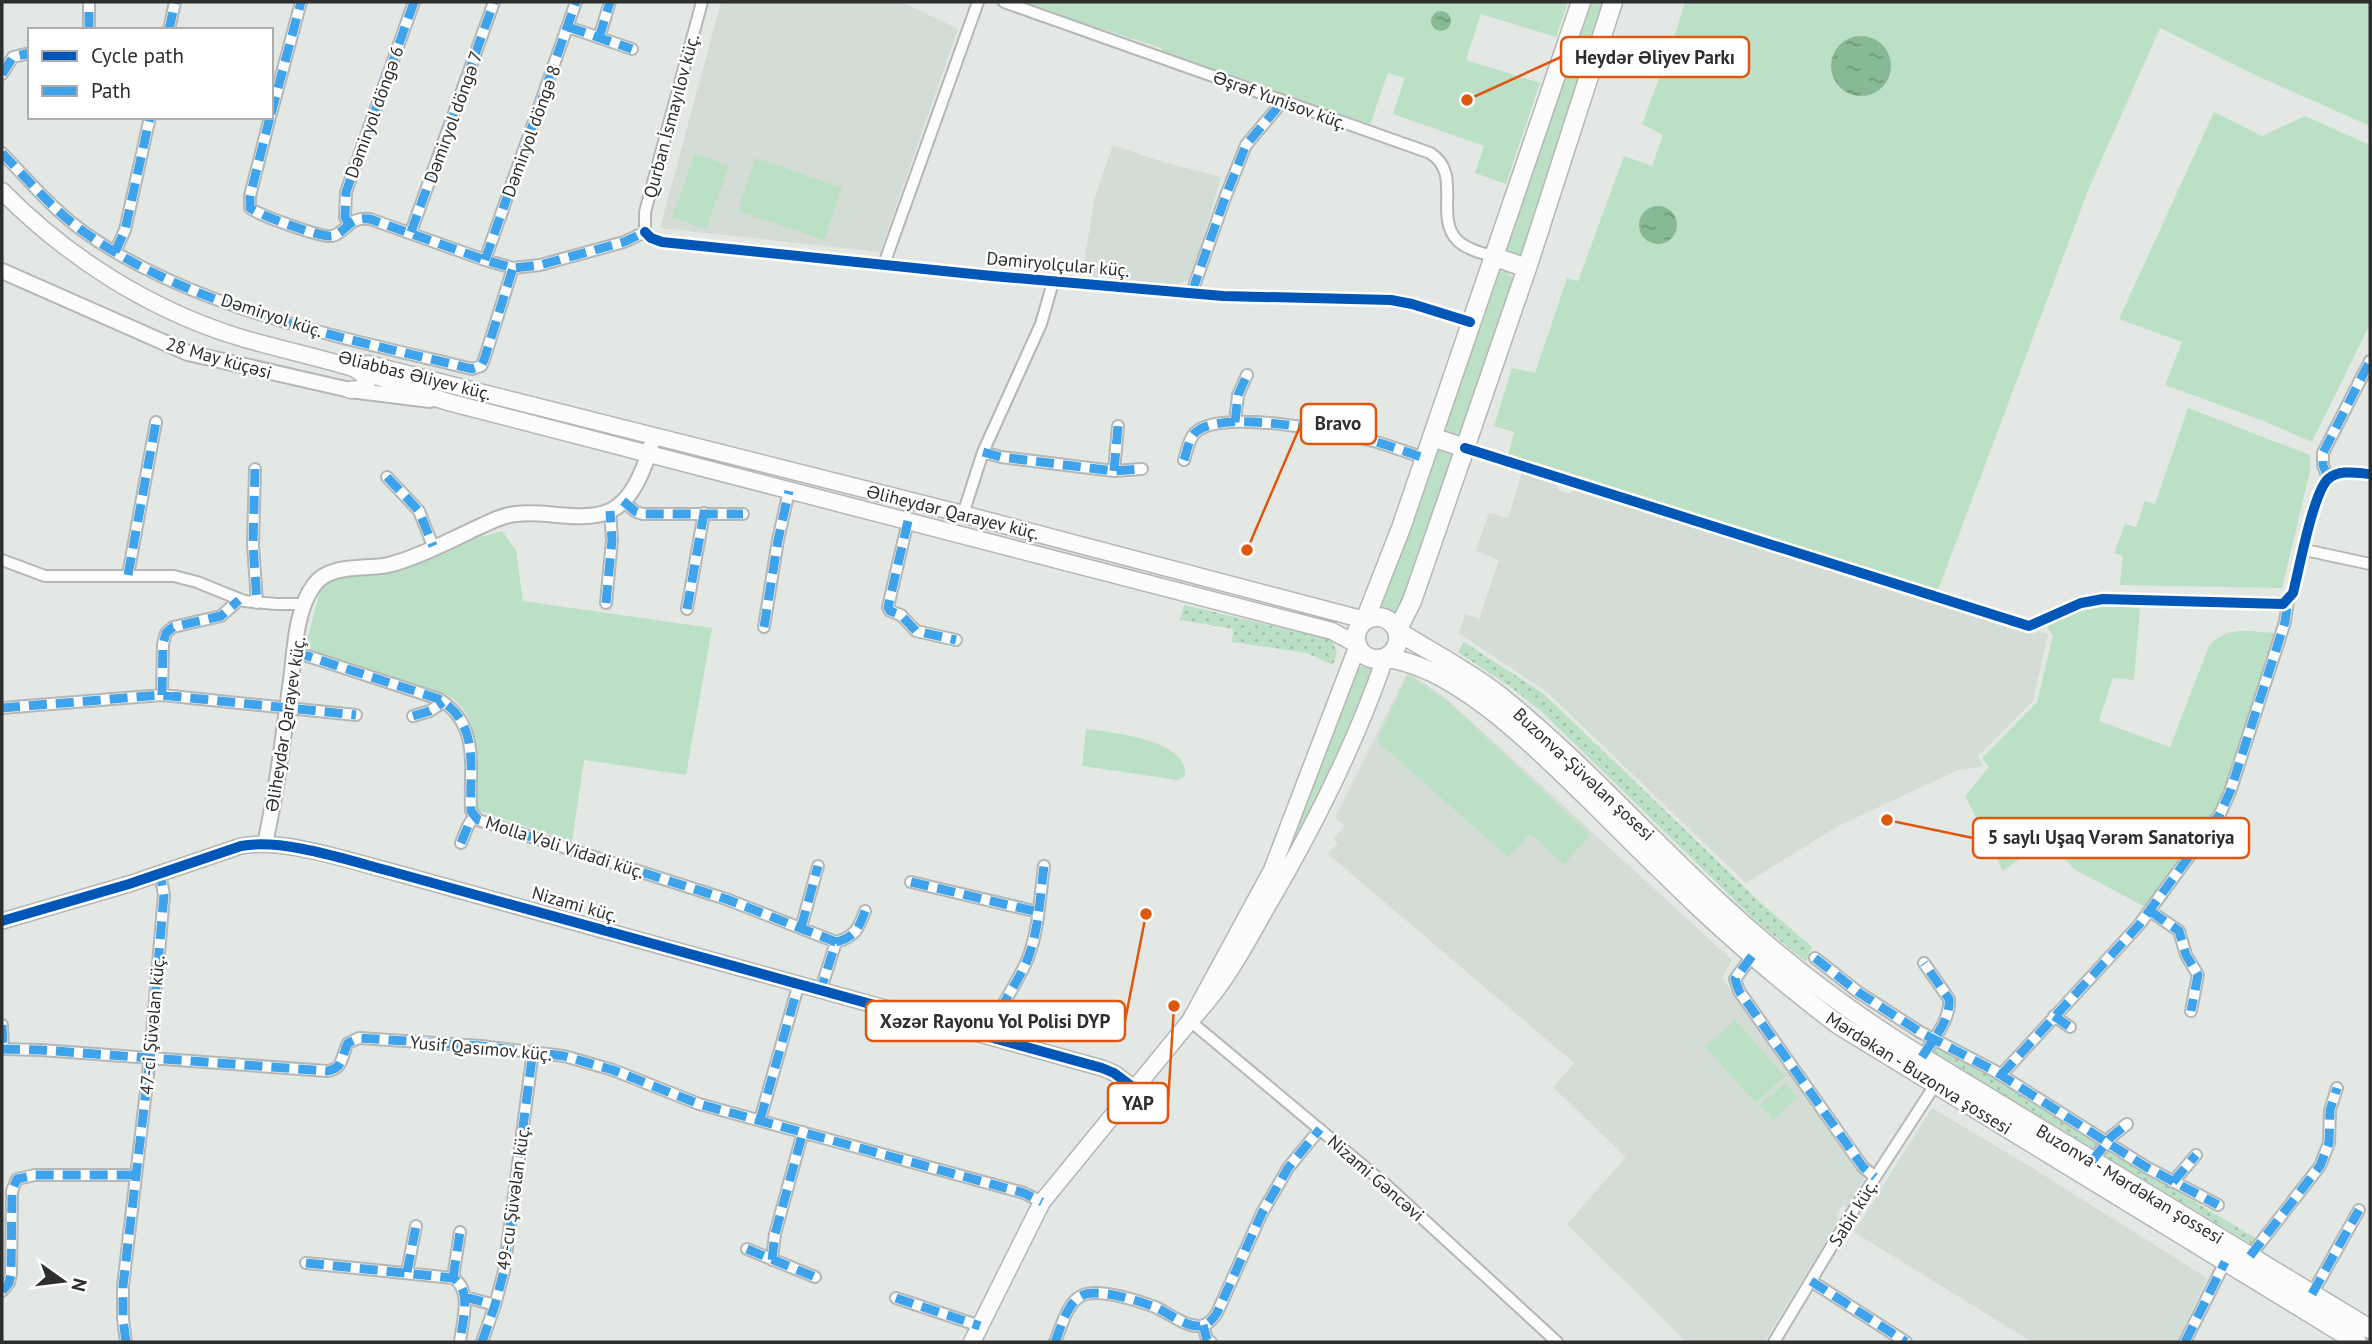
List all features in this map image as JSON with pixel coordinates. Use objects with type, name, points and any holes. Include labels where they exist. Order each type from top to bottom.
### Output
[{"type":"main road","points":[[1190,1021],[1272,870],[1357,645],[1357,631],[1365,621],[1384,574],[1581,2]]},
{"type":"main road","points":[[1397,631],[1412,601],[1527,268],[1612,2]]},
{"type":"main road","name":"Əliabbas Əliyev küç.","points":[[2,182],[42,220],[94,261],[126,280],[206,319],[267,339],[540,406]]},
{"type":"main road","name":"Dəmiryol küç.","points":[[2,191],[65,247],[154,302],[233,335],[355,369],[448,402]]},
{"type":"main road","points":[[1492,256],[1527,268]]},
{"type":"main road","points":[[350,390],[360,389],[367,382],[365,376],[355,369]]},
{"type":"main road","points":[[448,402],[540,406]]},
{"type":"main road","name":"Əliheydər Qarayev küç.","points":[[448,402],[1332,631],[1357,645]]},
{"type":"main road","name":"Əliheydər Qarayev küç.","points":[[540,406],[963,514],[1365,621]]},
{"type":"main road","points":[[1432,437],[1465,448]]},
{"type":"main road","points":[[785,490],[777,484],[776,478],[780,472],[788,470]]},
{"type":"main road","points":[[1150,584],[1154,565]]},
{"type":"main road","points":[[1357,645],[1372,658],[1385,658],[1398,643],[1394,625],[1384,618],[1365,621]]},
{"type":"main road","name":"Buzonva-Şüvəlan şosesi","points":[[1397,631],[1497,694],[1533,724],[1711,896],[1758,936]]},
{"type":"main road","points":[[972,1342],[1042,1202],[1221,986],[1289,869],[1356,730],[1385,658]]},
{"type":"main road","name":"Mərdəkan - Buzonva şossesi","points":[[1385,658],[1409,662],[1426,670],[1488,708],[1541,754],[1752,956],[1839,1025],[2357,1342]]},
{"type":"main road","name":"Buzonva - Mərdəkan şossesi","points":[[1758,936],[1848,1011],[2370,1329]]},
{"type":"street","points":[[89,2],[89,28]]},
{"type":"street","points":[[169,28],[175,2]]},
{"type":"street","points":[[273,108],[300,2]]},
{"type":"street","name":"Dəmiryol döngə 6","points":[[348,223],[345,217],[346,192],[414,2]]},
{"type":"street","name":"Dəmiryol döngə 7","points":[[411,232],[494,2]]},
{"type":"street","name":"Dəmiryol döngə 8","points":[[485,260],[576,2]]},
{"type":"street","points":[[599,38],[610,2]]},
{"type":"street","name":"Qurban İsmayılov küç.","points":[[645,232],[645,212],[702,2]]},
{"type":"street","points":[[884,264],[978,2]]},
{"type":"street","name":"Əşrəf Yunisov küç.","points":[[1004,2],[1437,158],[1447,178],[1448,218],[1456,239],[1468,247],[1492,256]]},
{"type":"street","points":[[568,27],[632,49]]},
{"type":"street","points":[[2,74],[13,57],[28,53]]},
{"type":"street","points":[[1192,292],[1246,145],[1283,102]]},
{"type":"street","points":[[115,252],[125,230],[150,119]]},
{"type":"street","points":[[270,119],[248,203],[253,210],[328,236],[340,232],[356,219],[370,219],[513,268],[540,265],[624,242],[645,232]]},
{"type":"street","name":"Dəmiryol küç.","points":[[2,153],[69,220],[115,252],[156,275],[277,318],[472,369],[481,366],[484,360],[513,268]]},
{"type":"street","name":"Dəmiryolçular küç.","points":[[645,232],[651,239],[662,242],[1053,282],[1244,298],[1391,300],[1470,322]]},
{"type":"street","name":"28 May küçəsi","points":[[2,271],[179,350],[249,369],[350,390],[448,402]]},
{"type":"street","points":[[963,514],[983,452],[1041,324],[1053,282]]},
{"type":"street","points":[[2328,478],[2323,465],[2323,453],[2370,361]]},
{"type":"street","points":[[1235,422],[1238,395],[1247,375]]},
{"type":"street","points":[[128,575],[156,422]]},
{"type":"street","points":[[1184,460],[1192,435],[1198,430],[1235,422],[1296,426],[1351,436],[1425,458]]},
{"type":"street","points":[[1114,471],[1118,426]]},
{"type":"street","points":[[606,603],[612,540],[610,511],[623,501],[641,474],[654,435]]},
{"type":"street","points":[[1465,448],[2023,625],[2037,624],[2071,606],[2091,600],[2276,606],[2288,601]]},
{"type":"street","points":[[983,452],[1001,457],[1114,471],[1142,469]]},
{"type":"street","points":[[255,469],[253,544],[257,603]]},
{"type":"street","points":[[2001,1075],[2127,939],[2224,807],[2288,614],[2288,601],[2293,593],[2305,550],[2316,500],[2328,478],[2348,472],[2370,474]]},
{"type":"street","points":[[387,477],[419,511],[433,546]]},
{"type":"street","points":[[764,627],[785,490]]},
{"type":"street","points":[[623,501],[636,512],[643,514],[743,514]]},
{"type":"street","name":"Əliheydər Qarayev küç.","points":[[265,844],[295,652],[305,604],[314,585],[326,574],[334,571],[389,565],[512,514],[585,515],[610,511]]},
{"type":"street","points":[[687,609],[704,513]]},
{"type":"street","points":[[908,521],[888,607],[890,611],[901,615],[916,631],[956,640]]},
{"type":"street","points":[[2305,550],[2370,564]]},
{"type":"street","points":[[2,560],[45,576],[160,575],[188,579],[239,600],[305,604]]},
{"type":"street","points":[[162,695],[163,644],[166,633],[173,627],[221,616],[239,600]]},
{"type":"street","points":[[295,652],[443,702]]},
{"type":"street","points":[[2,708],[162,695],[356,715]]},
{"type":"street","points":[[413,716],[430,711],[443,702]]},
{"type":"street","name":"Molla Vəli Vidadi küç.","points":[[443,702],[456,712],[467,730],[471,755],[471,811],[474,817],[726,899],[836,942]]},
{"type":"street","points":[[461,843],[474,817]]},
{"type":"street","name":"Nizami küç.","points":[[2,920],[160,874],[241,846],[265,844],[393,872],[990,1036],[1109,1070],[1135,1088]]},
{"type":"street","points":[[801,928],[818,866]]},
{"type":"street","points":[[990,1036],[997,1013],[1029,956],[1044,866]]},
{"type":"street","name":"47-ci Şüvəlan küç.","points":[[126,1342],[123,1286],[150,1058],[163,902],[160,874]]},
{"type":"street","points":[[911,883],[1038,912]]},
{"type":"street","points":[[821,989],[836,942],[855,933],[864,911]]},
{"type":"street","points":[[2150,911],[2179,931],[2186,955],[2198,975],[2190,1011]]},
{"type":"street","points":[[1752,956],[1735,979],[1739,991],[1863,1167],[1875,1177]]},
{"type":"street","points":[[1815,958],[1858,992],[1933,1039],[2001,1075],[2146,1167],[2218,1205]]},
{"type":"street","points":[[1922,1058],[1947,1017],[1949,999],[1924,963]]},
{"type":"street","points":[[760,1120],[799,983]]},
{"type":"street","points":[[2054,1016],[2070,1027]]},
{"type":"street","name":"Nizami Gəncəvi","points":[[1190,1021],[1432,1226],[1557,1342]]},
{"type":"street","points":[[2,1025],[2,1049]]},
{"type":"street","name":"Yusif Qasımov küç.","points":[[2,1049],[327,1072],[340,1066],[348,1043],[359,1038],[533,1051],[597,1065],[688,1100],[1024,1193],[1042,1202]]},
{"type":"street","name":"49-cu Şüvəlan küç.","points":[[482,1342],[504,1271],[533,1051]]},
{"type":"street","name":"Sabir küç.","points":[[1774,1342],[1935,1085]]},
{"type":"street","points":[[2250,1256],[2320,1166],[2327,1153],[2330,1110],[2337,1088]]},
{"type":"street","points":[[2092,1161],[2107,1141],[2127,1124]]},
{"type":"street","points":[[1055,1342],[1073,1304],[1078,1298],[1089,1293],[1135,1300],[1189,1325],[1211,1322],[1251,1234],[1281,1180],[1320,1129]]},
{"type":"street","points":[[772,1260],[775,1234],[803,1132]]},
{"type":"street","points":[[2172,1182],[2196,1155]]},
{"type":"street","points":[[2,1291],[9,1283],[11,1274],[12,1191],[17,1179],[35,1175],[135,1175]]},
{"type":"street","points":[[2312,1294],[2359,1210]]},
{"type":"street","points":[[407,1272],[416,1226]]},
{"type":"street","points":[[453,1278],[460,1232]]},
{"type":"street","points":[[747,1249],[815,1277]]},
{"type":"street","points":[[2185,1342],[2225,1262]]},
{"type":"street","points":[[306,1263],[453,1278],[463,1287],[465,1297],[460,1342]]},
{"type":"street","points":[[1811,1281],[1906,1342]]},
{"type":"street","points":[[465,1297],[495,1306]]},
{"type":"street","points":[[896,1298],[980,1325]]},
{"type":"street","points":[[1203,1325],[1211,1342]]},
{"type":"shaded area","points":[[721,2],[902,2],[958,29],[880,252],[660,228]]},
{"type":"shaded area","points":[[1018,2],[1568,2],[1556,37],[1481,14],[1466,60],[1540,83],[1506,184],[1475,173],[1484,146],[1393,114],[1405,78],[1388,73],[1370,124],[1163,53],[1161,48]]},
{"type":"shaded area","points":[[1587,2],[1605,2],[1521,254],[1511,255],[1504,248]]},
{"type":"shaded area","points":[[1685,2],[2370,2],[2370,126],[2257,76],[2160,28],[2089,188],[1938,590],[1508,456],[1514,432],[1494,426],[1512,368],[1535,373],[1567,278],[1578,281],[1624,156],[1652,166],[1663,135],[1642,124]]},
{"type":"shaded area","points":[[2214,112],[2262,136],[2305,116],[2370,145],[2370,324],[2312,442],[2264,421],[2165,385],[2182,342],[2119,319]]},
{"type":"shaded area","points":[[1113,145],[1221,177],[1191,279],[1175,285],[1082,275],[1095,197]]},
{"type":"shaded area","points":[[695,154],[729,166],[706,229],[672,217]]},
{"type":"shaded area","points":[[756,158],[842,188],[824,240],[738,211]]},
{"type":"shaded area","points":[[1506,271],[1513,277],[1461,438],[1441,431],[1496,272]]},
{"type":"shaded area","points":[[2188,408],[2310,455],[2310,471],[2282,588],[2120,585],[2123,556],[2114,553],[2125,524],[2136,527],[2145,501],[2155,504]]},
{"type":"shaded area","points":[[1436,448],[1456,455],[1399,615],[1389,613],[1381,608]]},
{"type":"shaded area","points":[[1522,472],[1556,483],[1558,490],[1570,494],[1574,488],[2035,634],[2039,631],[2048,634],[2033,701],[1978,756],[1983,766],[1958,770],[1840,825],[1746,883],[1547,692],[1459,633],[1465,614],[1479,619],[1499,560],[1476,551],[1489,513],[1508,518]]},
{"type":"shaded area","points":[[502,531],[516,550],[523,601],[712,628],[686,775],[584,760],[572,842],[477,810],[475,741],[466,712],[456,701],[442,693],[315,652],[308,647],[307,641],[321,587],[326,580]]},
{"type":"shaded area","points":[[2100,604],[2140,608],[2134,680],[2113,678],[2099,721],[2170,747],[2209,646],[2232,632],[2277,633],[2220,806],[2145,907],[2074,869],[2053,845],[2029,852],[2003,871],[1965,796],[1989,767],[1982,758],[2037,702],[2053,636],[2046,625],[2081,607]]},
{"type":"shaded area","points":[[1184,605],[1332,640],[1337,652],[1333,665],[1307,653],[1232,642],[1233,629],[1180,620]]},
{"type":"shaded area","points":[[1464,642],[1544,694],[1762,904],[1812,947],[1806,962],[1756,921],[1542,712],[1458,652]]},
{"type":"shaded area","points":[[1368,666],[1373,671],[1292,856],[1286,855],[1358,667]]},
{"type":"shaded area","points":[[1408,672],[1448,700],[1732,960],[1722,978],[1865,1176],[1848,1207],[1843,1205],[1839,1210],[1836,1215],[1839,1220],[1764,1342],[1686,1342],[1567,1224],[1626,1157],[1553,1087],[1574,1063],[1328,854],[1338,843],[1334,839],[1345,825],[1335,818]]},
{"type":"shaded area","points":[[1408,675],[1447,701],[1590,835],[1564,864],[1530,834],[1508,857],[1377,741]]},
{"type":"shaded area","points":[[1086,729],[1130,736],[1162,746],[1175,754],[1183,764],[1185,776],[1178,780],[1082,766]]},
{"type":"shaded area","points":[[1735,1020],[1785,1076],[1756,1103],[1705,1047]]},
{"type":"shaded area","points":[[1938,1045],[1987,1071],[2101,1141],[2094,1149],[1933,1053]]},
{"type":"shaded area","points":[[1785,1083],[1798,1098],[1773,1120],[1760,1105]]},
{"type":"shaded area","points":[[1932,1108],[2207,1278],[2177,1342],[2032,1342],[1854,1232]]},
{"type":"shaded area","points":[[2109,1147],[2142,1170],[2257,1239],[2253,1245],[2103,1155]]},
{"type":"water","points":[[1437,11],[1445,11],[1451,21],[1445,31],[1437,31],[1431,25],[1431,17]]},
{"type":"water","points":[[1855,36],[1867,36],[1886,49],[1891,66],[1889,78],[1878,91],[1867,96],[1855,96],[1836,83],[1831,72],[1831,60],[1844,41]]},
{"type":"water","points":[[1658,206],[1671,212],[1677,225],[1671,238],[1658,244],[1645,238],[1639,225],[1645,212]]},
{"type":"marked path","points":[[89,2],[89,28]]},
{"type":"marked path","points":[[169,28],[175,2]]},
{"type":"marked path","points":[[273,107],[301,2]]},
{"type":"marked path","points":[[348,223],[345,217],[346,192],[414,2]]},
{"type":"marked path","points":[[411,232],[494,2]]},
{"type":"marked path","points":[[485,260],[576,2]]},
{"type":"marked path","points":[[599,38],[610,2]]},
{"type":"marked path","points":[[568,27],[632,49]]},
{"type":"marked path","points":[[2,74],[13,57],[28,53]]},
{"type":"marked path","points":[[1192,292],[1246,145],[1283,101]]},
{"type":"marked path","points":[[115,252],[125,230],[150,119]]},
{"type":"marked path","points":[[269,119],[250,196],[250,208],[304,230],[332,236],[357,220],[370,219],[513,268],[540,265],[624,242],[645,232]]},
{"type":"marked path","points":[[2,153],[75,225],[129,260],[175,283],[223,302],[323,333],[472,369],[481,366],[484,360],[513,268]]},
{"type":"marked path","points":[[2328,478],[2323,465],[2323,453],[2370,361]]},
{"type":"marked path","points":[[1235,422],[1238,395],[1247,375]]},
{"type":"marked path","points":[[128,575],[156,422]]},
{"type":"marked path","points":[[1184,460],[1190,440],[1197,431],[1211,425],[1232,422],[1283,424],[1335,433],[1373,441],[1425,458]]},
{"type":"marked path","points":[[1114,471],[1118,426]]},
{"type":"marked path","points":[[983,452],[1001,457],[1114,471],[1142,469]]},
{"type":"marked path","points":[[255,469],[253,544],[257,603]]},
{"type":"marked path","points":[[387,477],[419,511],[433,546]]},
{"type":"marked path","points":[[764,627],[789,491]]},
{"type":"marked path","points":[[623,501],[636,512],[643,514],[743,514]]},
{"type":"marked path","points":[[606,603],[612,540],[610,511]]},
{"type":"marked path","points":[[687,609],[704,513]]},
{"type":"marked path","points":[[908,521],[888,607],[890,611],[901,615],[916,631],[956,640]]},
{"type":"marked path","points":[[162,695],[163,644],[166,633],[173,627],[221,616],[239,600]]},
{"type":"marked path","points":[[2001,1075],[2139,925],[2220,814],[2230,792],[2285,622],[2288,601]]},
{"type":"marked path","points":[[295,652],[439,699],[452,710],[467,735],[471,764],[471,811],[478,820],[726,899],[836,942],[821,989]]},
{"type":"marked path","points":[[2,708],[162,695],[356,715]]},
{"type":"marked path","points":[[413,716],[430,711],[443,702]]},
{"type":"marked path","points":[[461,843],[474,816]]},
{"type":"marked path","points":[[801,928],[818,866]]},
{"type":"marked path","points":[[990,1036],[997,1016],[1032,947],[1044,866]]},
{"type":"marked path","points":[[126,1342],[123,1286],[150,1057],[164,895],[160,874]]},
{"type":"marked path","points":[[911,882],[1038,912]]},
{"type":"marked path","points":[[836,942],[855,931],[865,911]]},
{"type":"marked path","points":[[2150,911],[2179,931],[2186,955],[2198,975],[2191,1011]]},
{"type":"marked path","points":[[1752,956],[1735,979],[1739,991],[1863,1167],[1875,1177]]},
{"type":"marked path","points":[[1815,958],[1858,992],[1920,1032],[1993,1070],[2146,1167],[2218,1205]]},
{"type":"marked path","points":[[1922,1057],[1944,1022],[1949,1007],[1949,999],[1924,963]]},
{"type":"marked path","points":[[760,1120],[799,983]]},
{"type":"marked path","points":[[2054,1016],[2070,1027]]},
{"type":"marked path","points":[[2,1025],[3,1049]]},
{"type":"marked path","points":[[2,1049],[327,1071],[336,1068],[348,1043],[359,1038],[481,1046],[564,1056],[613,1070],[699,1104],[1024,1193],[1042,1202]]},
{"type":"marked path","points":[[482,1342],[504,1271],[533,1051]]},
{"type":"marked path","points":[[2250,1256],[2320,1166],[2329,1143],[2330,1110],[2337,1088]]},
{"type":"marked path","points":[[2092,1161],[2111,1137],[2127,1124]]},
{"type":"marked path","points":[[1055,1342],[1072,1304],[1076,1299],[1088,1294],[1107,1294],[1139,1301],[1194,1326],[1210,1322],[1217,1313],[1262,1213],[1288,1168],[1320,1129]]},
{"type":"marked path","points":[[772,1260],[775,1234],[803,1132]]},
{"type":"marked path","points":[[2173,1182],[2196,1155]]},
{"type":"marked path","points":[[2,1291],[9,1283],[11,1274],[12,1191],[17,1179],[35,1175],[135,1175]]},
{"type":"marked path","points":[[2312,1294],[2359,1210]]},
{"type":"marked path","points":[[407,1272],[416,1226]]},
{"type":"marked path","points":[[453,1278],[460,1232]]},
{"type":"marked path","points":[[747,1249],[815,1277]]},
{"type":"marked path","points":[[2185,1342],[2225,1262]]},
{"type":"marked path","points":[[306,1263],[453,1278],[459,1283],[465,1298],[460,1342]]},
{"type":"marked path","points":[[1811,1281],[1906,1342]]},
{"type":"marked path","points":[[465,1297],[495,1305]]},
{"type":"marked path","points":[[896,1298],[980,1326]]},
{"type":"marked path","points":[[1203,1325],[1207,1340],[1211,1342]]},
{"type":"cycle path","points":[[645,232],[651,238],[662,242],[992,276],[1223,296],[1391,300],[1470,322]]},
{"type":"cycle path","points":[[1465,448],[2029,626],[2081,603],[2103,599],[2283,604],[2293,593],[2312,515],[2322,487],[2328,479],[2337,474],[2370,474]]},
{"type":"cycle path","points":[[2,921],[129,884],[241,846],[277,845],[357,862],[1102,1068],[1114,1073],[1134,1088]]},
{"type":"place","name":"Heydər Əliyev Parkı","points":[[1467,100]]},
{"type":"place","name":"Bravo","points":[[1247,550]]},
{"type":"place","name":"5 saylı Uşaq Vərəm Sanatoriya","points":[[1887,820]]},
{"type":"place","name":"Xəzər Rayonu Yol Polisi DYP","points":[[1146,914]]},
{"type":"place","name":"YAP","points":[[1174,1006]]}]
